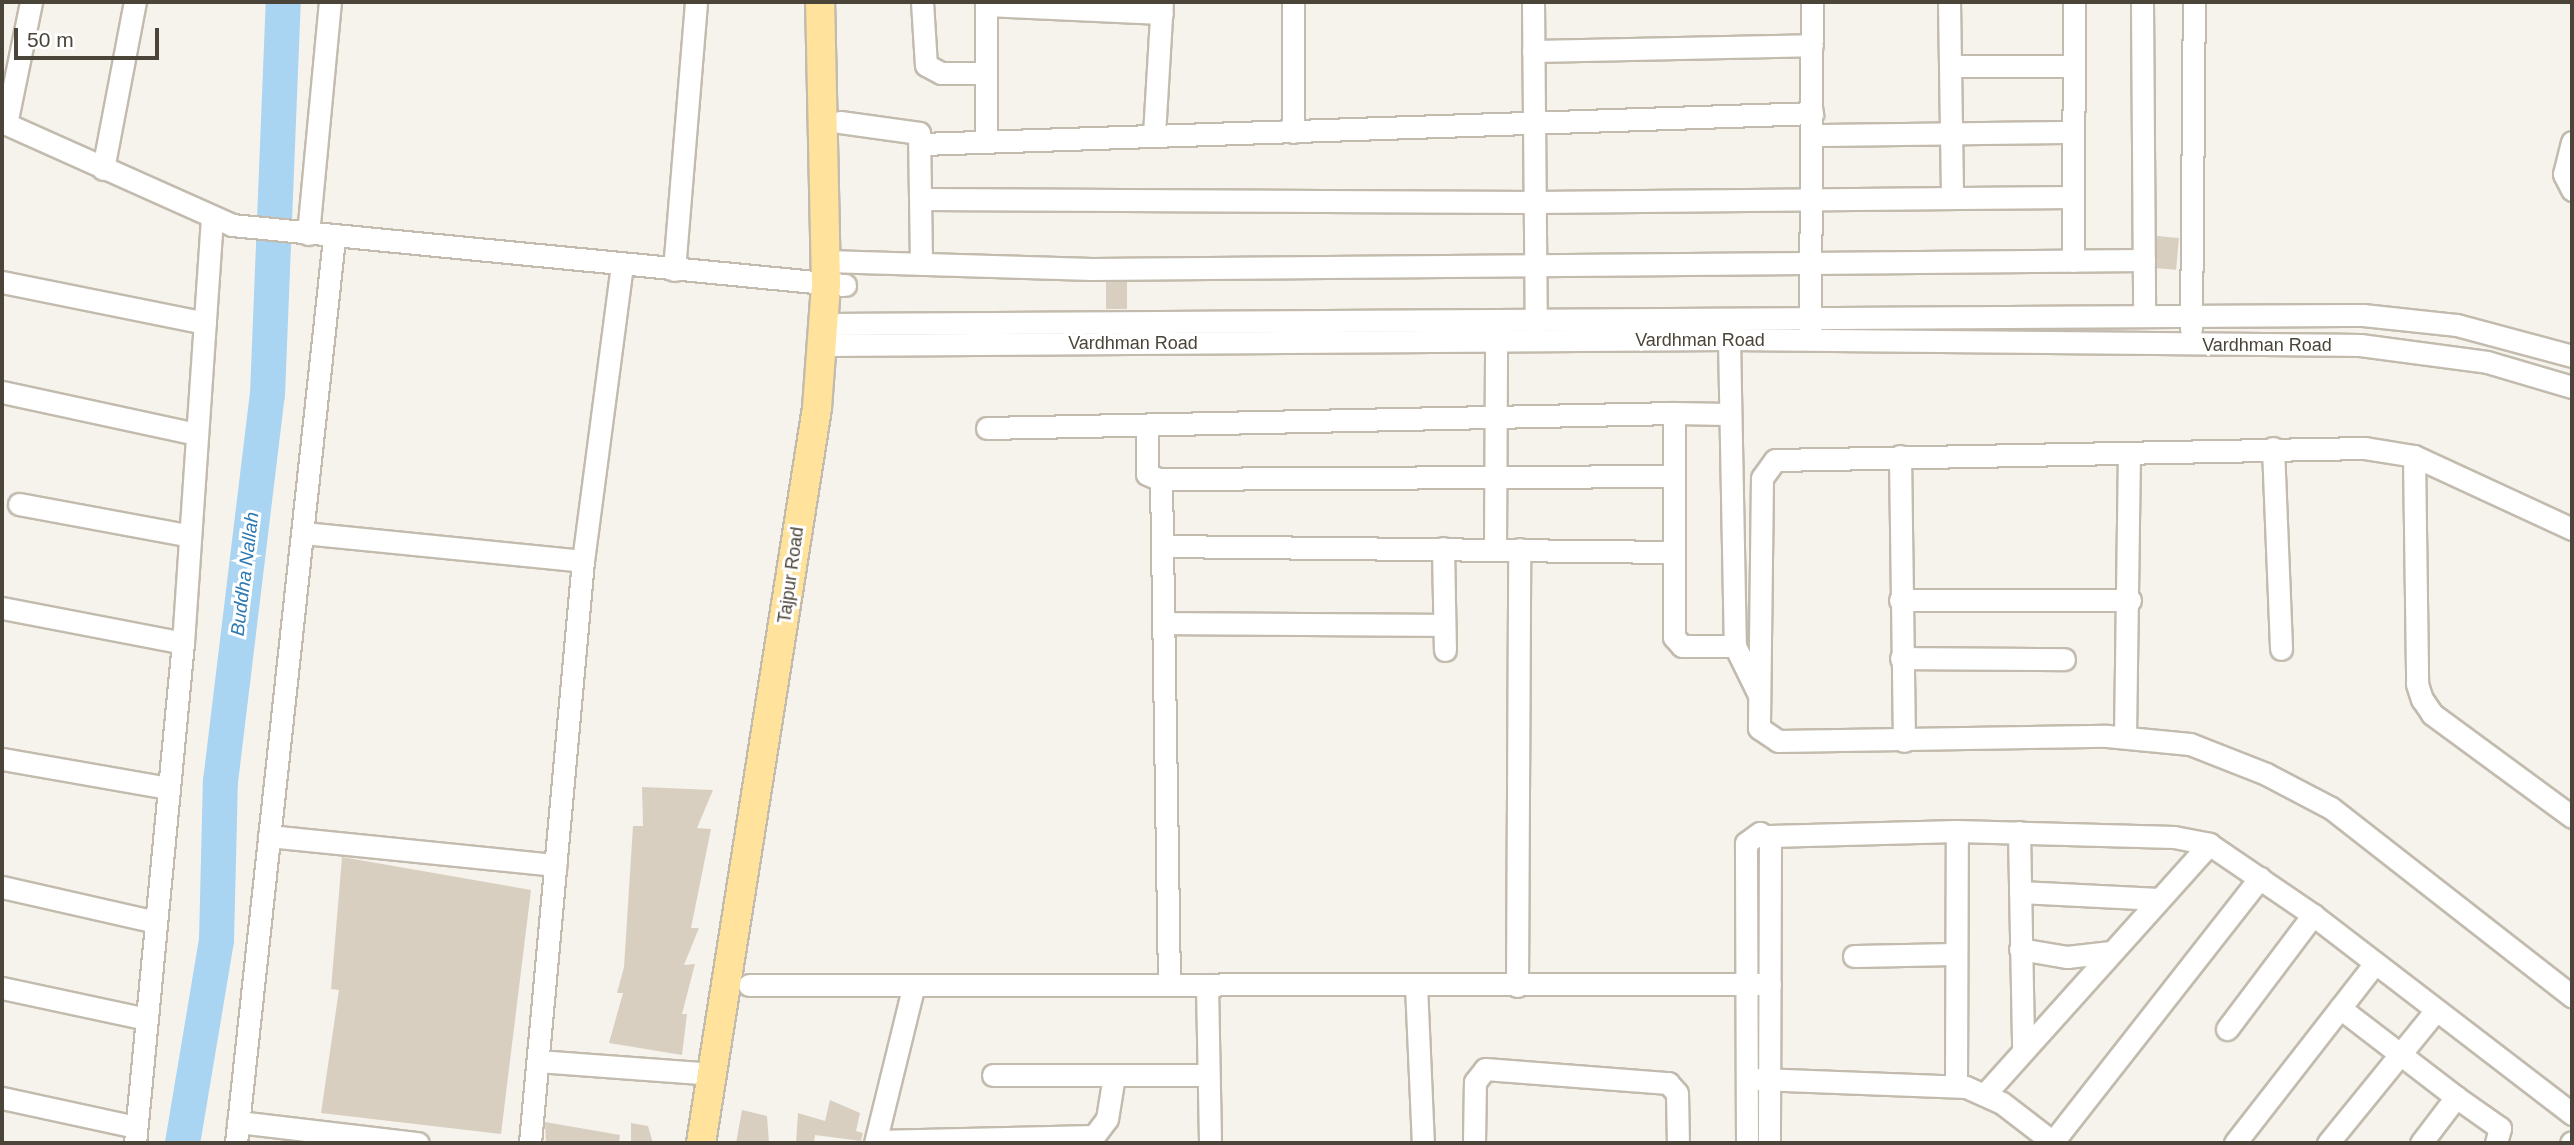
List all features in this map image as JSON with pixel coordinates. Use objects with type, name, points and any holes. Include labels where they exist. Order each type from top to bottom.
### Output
[{"type":"main road","name":"Tajpur Road","points":[[820,2],[835,273]]},
{"type":"main road","name":"Tajpur Road","points":[[720,1143],[749,985],[834,335],[840,122],[839,2]]},
{"type":"main road","name":"Tajpur Road","points":[[701,1143],[834,335]]},
{"type":"street","points":[[31,2],[4,123],[222,222],[334,238],[674,270],[835,273],[921,264],[1092,270],[2144,260]]},
{"type":"street","points":[[103,169],[135,2]]},
{"type":"street","points":[[303,233],[330,2]]},
{"type":"street","points":[[674,270],[696,2]]},
{"type":"street","points":[[922,2],[926,65],[941,73],[986,73]]},
{"type":"street","points":[[1293,2],[1293,132]]},
{"type":"street","points":[[1533,2],[1536,321]]},
{"type":"street","points":[[1810,341],[1812,2]]},
{"type":"street","points":[[1949,2],[1952,197]]},
{"type":"street","points":[[2074,2],[2074,261]]},
{"type":"street","points":[[2142,2],[2144,316]]},
{"type":"street","points":[[2190,345],[2194,2]]},
{"type":"street","points":[[986,142],[986,3],[1162,8],[1154,135]]},
{"type":"street","points":[[1533,51],[1812,45]]},
{"type":"street","points":[[1950,66],[2073,66]]},
{"type":"street","points":[[922,144],[1293,132],[1533,119],[1812,113]]},
{"type":"street","points":[[840,122],[911,129],[919,133],[922,144],[923,199],[921,264]]},
{"type":"street","points":[[1812,135],[1951,131],[2073,132]]},
{"type":"street","points":[[2572,142],[2564,174],[2572,190]]},
{"type":"street","points":[[923,199],[1535,202],[2073,197]]},
{"type":"street","points":[[2,1098],[136,1135],[183,643],[187,535],[205,323],[222,222]]},
{"type":"street","points":[[334,238],[237,1133],[418,1143]]},
{"type":"street","points":[[530,1143],[583,561],[622,265]]},
{"type":"street","points":[[2,282],[205,323]]},
{"type":"street","name":"Vardhman Road","points":[[834,335],[1536,321],[2408,316],[2498,333],[2572,356]]},
{"type":"street","name":"Vardhman Road","points":[[834,335],[2360,345],[2487,362],[2572,387]]},
{"type":"street","points":[[1729,339],[1735,646],[1759,694]]},
{"type":"street","points":[[1495,548],[1496,340]]},
{"type":"street","points":[[2,392],[197,434]]},
{"type":"street","points":[[1674,414],[1675,642],[1735,646]]},
{"type":"street","points":[[987,428],[1497,415],[1729,414]]},
{"type":"street","points":[[1147,426],[1147,474],[1161,479],[1674,476]]},
{"type":"street","points":[[2273,448],[2281,649]]},
{"type":"street","points":[[2572,530],[2414,456],[2364,448],[1782,458],[1767,465],[1762,478],[1759,694],[1759,728],[1770,739],[1903,741],[2124,737],[2190,744],[2266,774],[2331,808],[2572,995]]},
{"type":"street","points":[[2124,737],[2130,600],[2129,454]]},
{"type":"street","points":[[1900,456],[1903,741]]},
{"type":"street","points":[[2414,456],[2417,684],[2422,699],[2432,714],[2572,817]]},
{"type":"street","points":[[1161,479],[1169,985]]},
{"type":"street","points":[[19,503],[187,535]]},
{"type":"street","points":[[304,533],[583,561]]},
{"type":"street","points":[[1162,546],[1519,548],[1674,552]]},
{"type":"street","points":[[1443,548],[1445,650]]},
{"type":"street","points":[[1517,986],[1519,548]]},
{"type":"street","points":[[1900,600],[2130,600]]},
{"type":"street","points":[[2,608],[183,643]]},
{"type":"street","points":[[1163,623],[1444,625]]},
{"type":"street","points":[[1901,658],[2064,659]]},
{"type":"street","points":[[2,759],[169,788]]},
{"type":"street","points":[[1956,1085],[1957,831]]},
{"type":"street","points":[[2019,832],[2023,1049]]},
{"type":"street","points":[[1747,1143],[1746,840],[1757,833],[1769,836],[2019,832],[2174,837],[2209,844],[2313,915],[2572,1114]]},
{"type":"street","points":[[269,836],[556,864]]},
{"type":"street","points":[[1769,836],[1769,1143]]},
{"type":"street","points":[[1985,1094],[2209,844]]},
{"type":"street","points":[[1748,1079],[1956,1085],[1985,1094],[2053,1143],[2260,878]]},
{"type":"street","points":[[2,887],[156,922]]},
{"type":"street","points":[[2020,892],[2159,899]]},
{"type":"street","points":[[2227,1029],[2313,915]]},
{"type":"street","points":[[2020,949],[2067,957],[2111,952]]},
{"type":"street","points":[[1854,956],[1956,954]]},
{"type":"street","points":[[2235,1143],[2375,963]]},
{"type":"street","points":[[749,985],[913,988],[1770,984]]},
{"type":"street","points":[[1208,985],[1210,1143]]},
{"type":"street","points":[[1416,985],[1423,1143]]},
{"type":"street","points":[[2,988],[147,1019]]},
{"type":"street","points":[[913,988],[876,1142],[1042,1141],[1100,1133],[1114,1076]]},
{"type":"street","points":[[2340,1008],[2500,1128],[2496,1143]]},
{"type":"street","points":[[2328,1143],[2437,1010]]},
{"type":"street","points":[[538,1061],[714,1074]]},
{"type":"street","points":[[1474,1143],[1475,1082],[1485,1069],[1668,1083],[1677,1093],[1678,1143],[1657,1143]]},
{"type":"street","points":[[993,1075],[1208,1075]]},
{"type":"street","points":[[2421,1143],[2456,1097]]},
{"type":"building","points":[[2157,236],[2179,238],[2176,270],[2154,268]]},
{"type":"building","points":[[1106,282],[1127,282],[1127,309],[1106,309]]},
{"type":"building","points":[[642,787],[713,790],[697,828],[711,829],[691,928],[699,928],[684,965],[695,964],[682,1014],[687,1014],[682,1055],[609,1043],[623,993],[617,993],[624,967],[633,826],[643,826]]},
{"type":"building","points":[[342,857],[531,890],[501,1134],[321,1113],[339,990],[331,989]]},
{"type":"building","points":[[830,1100],[860,1113],[856,1131],[863,1133],[861,1141],[815,1135],[814,1143],[796,1143],[798,1113],[825,1121]]},
{"type":"building","points":[[742,1110],[767,1116],[769,1143],[736,1143]]},
{"type":"building","points":[[545,1122],[620,1135],[619,1143],[546,1143]]},
{"type":"building","points":[[631,1123],[648,1126],[653,1143],[631,1143]]},
{"type":"waterway","name":"Buddha Nallah","points":[[182,1143],[216,940],[220,781],[267,394],[283,2]]}]
